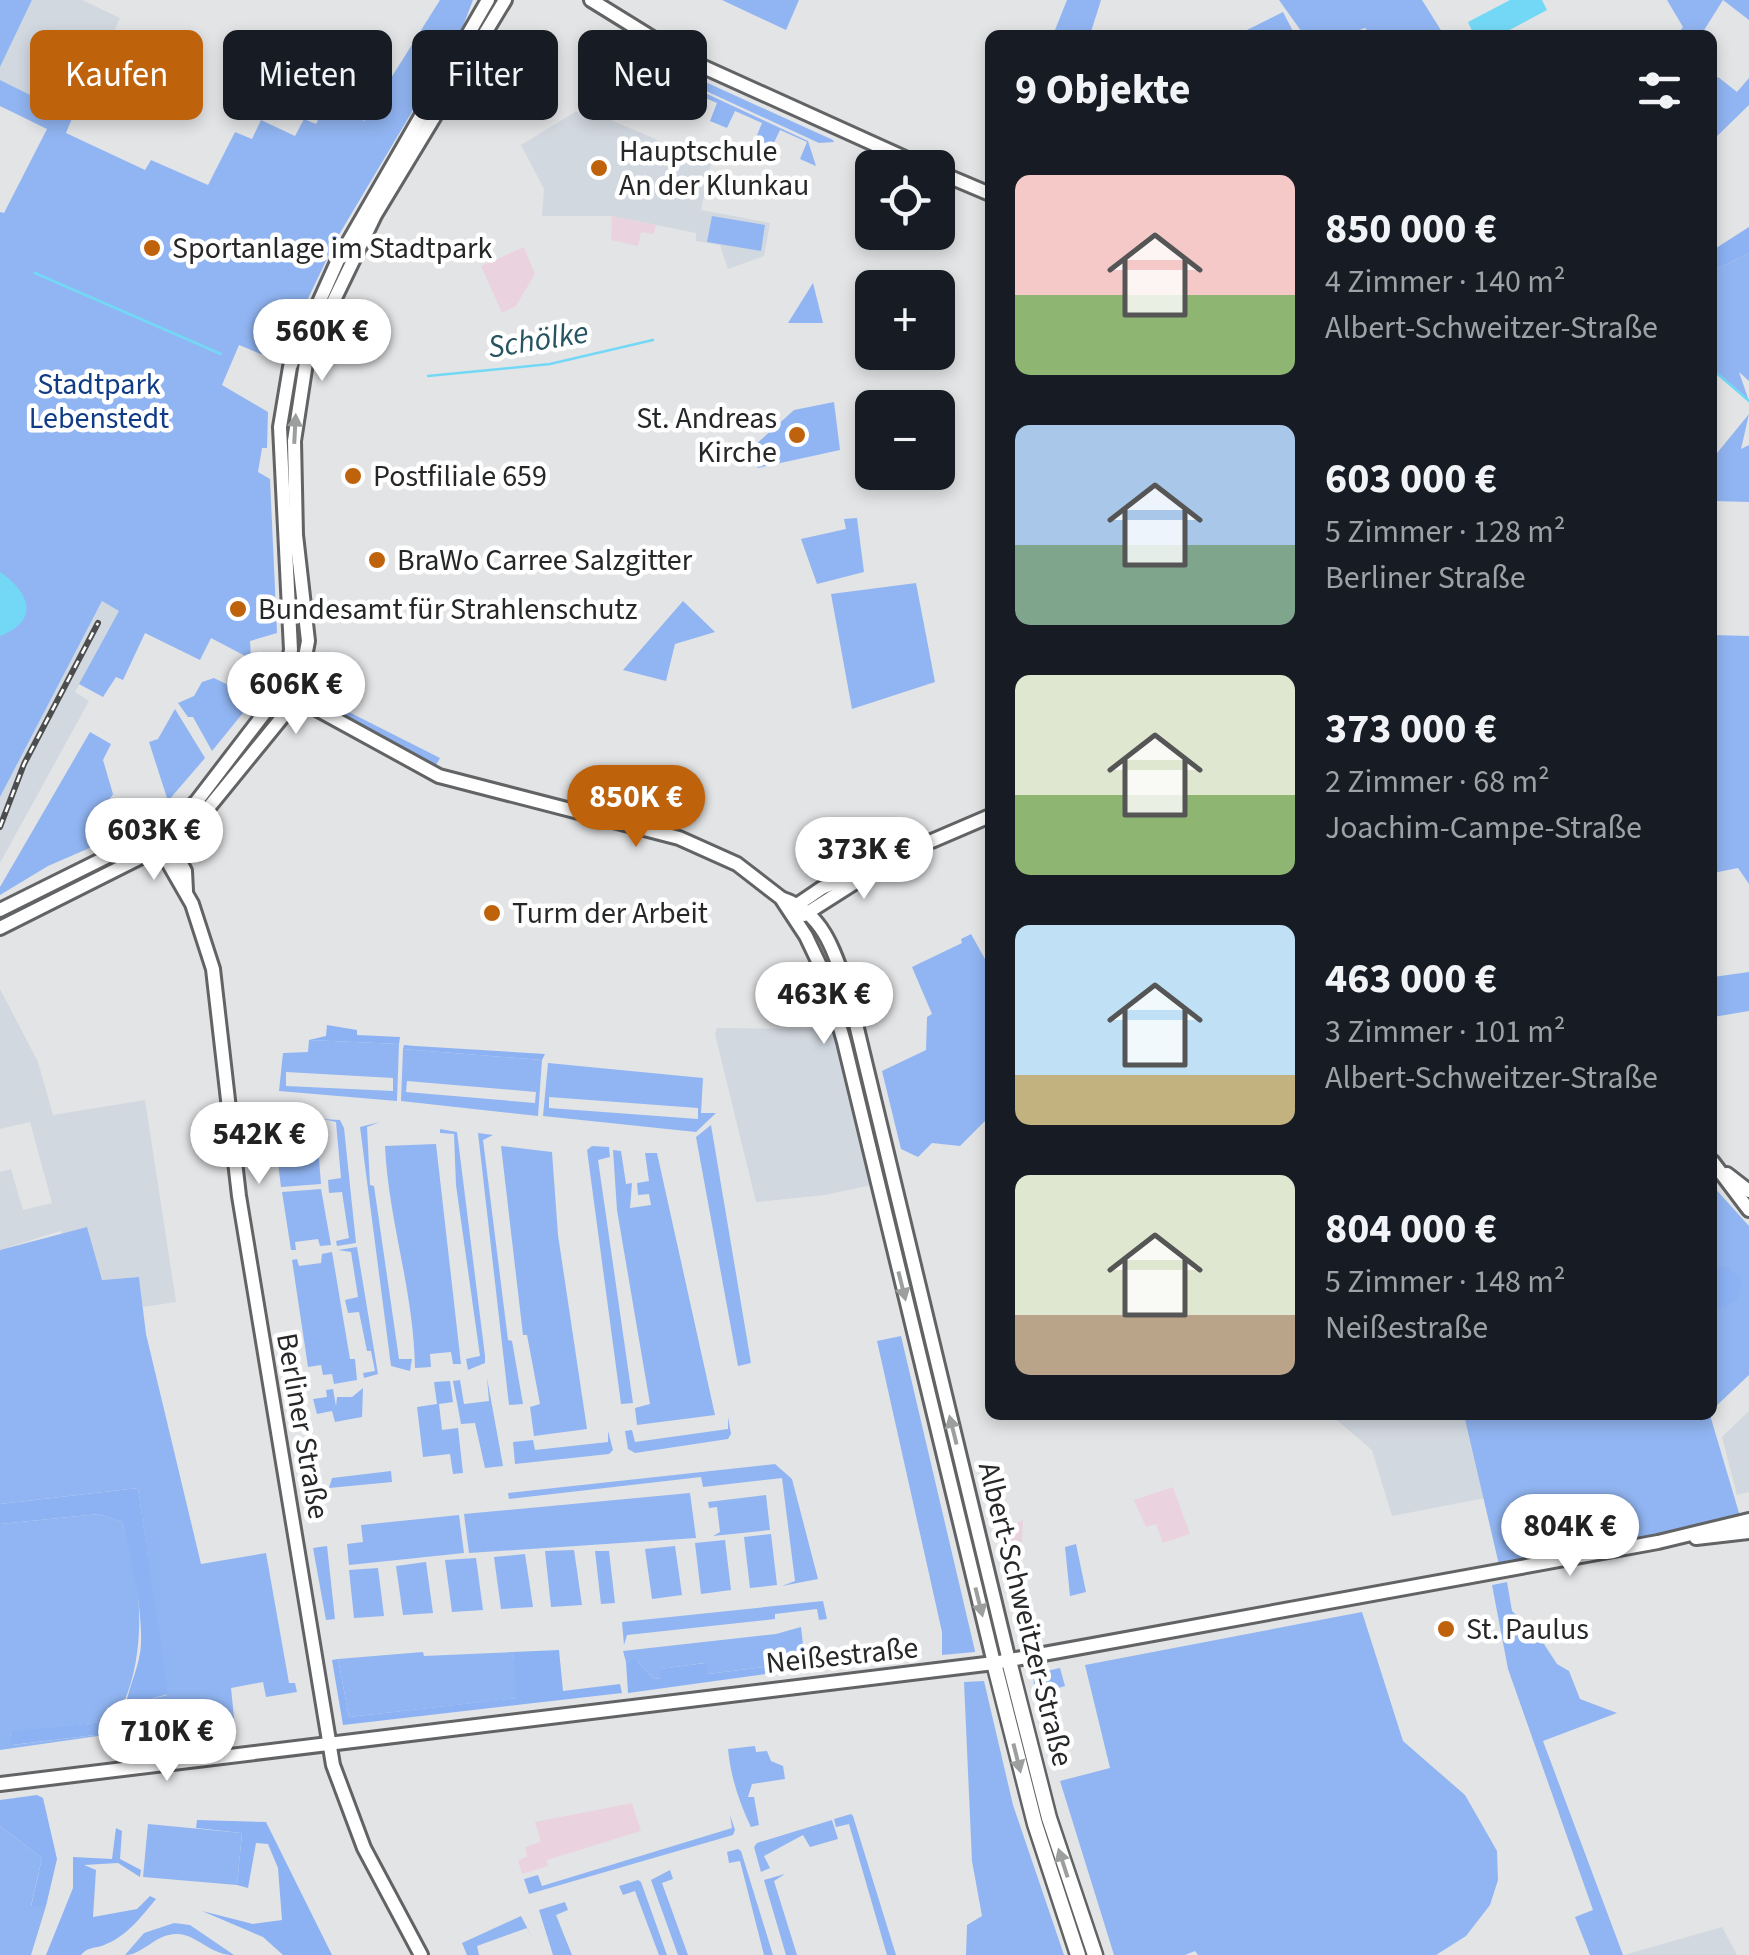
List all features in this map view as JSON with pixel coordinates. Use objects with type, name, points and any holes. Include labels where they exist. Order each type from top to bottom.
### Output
[{"type":"main road","name":"Albert-Schweitzer-Straße","points":[[1002,1662],[1034,1824],[1078,1955]]},
{"type":"main road","name":"Albert-Schweitzer-Straße","points":[[1002,1662],[1095,1955]]},
{"type":"street","points":[[0,910],[159,833],[196,801],[282,690],[291,650],[280,433],[290,367],[354,230],[488,0]]},
{"type":"street","points":[[0,928],[167,847],[191,830],[229,788],[297,699],[308,641],[296,536],[294,441],[307,356],[375,215],[503,6],[519,0]]},
{"type":"street","points":[[591,0],[688,60],[886,150]]},
{"type":"street","points":[[955,179],[985,192]]},
{"type":"street","name":"Albert-Schweitzer-Straße","points":[[282,690],[450,778],[694,843],[737,864],[794,909],[817,955],[836,1015],[1002,1662]]},
{"type":"street","points":[[794,909],[985,818]]},
{"type":"street","points":[[159,833],[167,847]]},
{"type":"street","name":"Berliner Straße","points":[[167,847],[187,878],[186,891],[213,969],[239,1196],[330,1744],[348,1810],[421,1955]]},
{"type":"street","points":[[810,912],[895,858]]},
{"type":"street","name":"Albert-Schweitzer-Straße","points":[[794,909],[810,912],[822,928],[841,972],[1002,1662]]},
{"type":"street","points":[[836,1015],[856,1031]]},
{"type":"street","points":[[1717,1167],[1749,1191]]},
{"type":"street","points":[[1717,1167],[1749,1210]]},
{"type":"street","name":"Neißestraße","points":[[0,1784],[1002,1662],[1684,1537],[1749,1520]]},
{"type":"street","name":"Neißestraße","points":[[1684,1537],[1720,1538],[1749,1532]]},
{"type":"shaded area","points":[[32,0],[82,0],[120,18],[115,30],[30,30],[30,95],[0,80],[0,67]]},
{"type":"shaded area","points":[[1510,0],[1542,0],[1547,10],[1509,30],[1472,30],[1468,22]]},
{"type":"shaded area","points":[[575,112],[578,120],[611,120],[711,163],[701,210],[770,223],[764,256],[728,269],[720,245],[696,241],[696,233],[612,216],[542,216],[544,189],[521,145]]},
{"type":"shaded area","points":[[612,216],[656,225],[654,234],[641,232],[638,246],[611,240]]},
{"type":"shaded area","points":[[1749,227],[1749,253],[1717,269],[1717,247]]},
{"type":"shaded area","points":[[524,247],[535,274],[516,306],[502,313],[481,266]]},
{"type":"shaded area","points":[[0,572],[24,597],[26,614],[13,629],[0,636]]},
{"type":"shaded area","points":[[102,601],[120,611],[75,692],[89,701],[0,863],[0,797]]},
{"type":"shaded area","points":[[0,989],[38,1062],[53,1115],[145,1100],[176,1302],[143,1307],[139,1277],[102,1280],[60,1231],[0,1250],[0,1172],[11,1169],[23,1210],[52,1203],[30,1122],[0,1129]]},
{"type":"shaded area","points":[[327,1025],[357,1030],[357,1035],[400,1037],[399,1044],[309,1040],[326,1036]]},
{"type":"shaded area","points":[[717,1028],[834,1029],[872,1185],[825,1195],[756,1202],[715,1034]]},
{"type":"shaded area","points":[[404,1045],[545,1054],[542,1060],[403,1049]]},
{"type":"shaded area","points":[[1717,1267],[1727,1267],[1742,1279],[1737,1300],[1717,1310]]},
{"type":"shaded area","points":[[1749,1411],[1749,1492],[1737,1495],[1722,1437]]},
{"type":"shaded area","points":[[1337,1420],[1465,1420],[1485,1498],[1392,1516],[1372,1450]]},
{"type":"shaded area","points":[[1173,1487],[1190,1534],[1163,1543],[1156,1524],[1146,1527],[1134,1500]]},
{"type":"shaded area","points":[[138,1488],[168,1694],[144,1701],[126,1721],[141,1625],[122,1522],[99,1514],[0,1524],[0,1504]]},
{"type":"shaded area","points":[[1023,1520],[1021,1558],[1035,1613],[1019,1617],[1000,1532]]},
{"type":"shaded area","points":[[559,1650],[563,1691],[620,1684],[622,1693],[343,1725],[332,1660],[338,1659],[349,1717],[517,1698],[513,1652]]},
{"type":"shaded area","points":[[834,1652],[837,1662],[832,1665],[628,1693],[626,1662],[636,1660],[654,1679],[661,1678],[660,1669],[705,1663],[708,1674],[804,1662],[805,1657]]},
{"type":"shaded area","points":[[175,1704],[184,1706],[187,1732],[180,1741],[154,1744],[154,1727],[161,1726]]},
{"type":"shaded area","points":[[102,1722],[103,1734],[12,1745],[10,1732]]},
{"type":"shaded area","points":[[37,1795],[43,1798],[57,1859],[46,1906],[31,1907],[42,1858],[0,1826],[0,1800]]},
{"type":"shaded area","points":[[632,1803],[641,1831],[547,1860],[548,1866],[522,1874],[518,1860],[527,1857],[525,1847],[541,1842],[535,1822]]},
{"type":"shaded area","points":[[197,1820],[266,1822],[332,1955],[283,1955],[263,1937],[202,1911],[253,1924],[282,1920],[278,1868],[268,1844],[256,1843],[248,1888],[237,1885],[242,1833],[196,1828]]},
{"type":"shaded area","points":[[116,1828],[122,1831],[120,1859],[141,1870],[140,1877],[118,1863],[84,1865],[96,1870],[93,1917],[137,1909],[150,1896],[156,1899],[112,1941],[81,1955],[46,1955],[73,1888],[73,1857],[112,1859]]},
{"type":"shaded area","points":[[1722,1927],[1737,1955],[1624,1955]]},
{"type":"green space","points":[[0,0],[32,0],[0,67]]},
{"type":"green space","points":[[440,0],[473,0],[461,30],[421,30]]},
{"type":"green space","points":[[722,0],[799,0],[786,30]]},
{"type":"green space","points":[[1067,0],[1101,0],[1092,30],[1055,30]]},
{"type":"green space","points":[[1279,0],[1422,0],[1441,30],[1365,28],[1300,30]]},
{"type":"green space","points":[[1667,0],[1723,0],[1704,30],[1681,30],[1683,27]]},
{"type":"green space","points":[[1723,0],[1749,0],[1749,20]]},
{"type":"green space","points":[[1283,12],[1292,30],[1247,30]]},
{"type":"green space","name":"Stadtpark Lebenstedt","points":[[412,45],[412,112],[337,238],[278,361],[239,345],[222,385],[268,412],[267,448],[262,448],[258,472],[270,479],[277,633],[250,641],[251,659],[211,638],[200,660],[145,633],[123,680],[116,677],[103,697],[79,684],[119,611],[102,601],[0,797],[0,212],[4,213],[47,129],[0,106],[0,80],[30,95],[30,120],[71,120],[66,133],[145,170],[151,160],[208,185],[235,132],[252,139],[261,120],[295,136],[303,120],[316,124],[318,120],[392,120],[392,76]]},
{"type":"green space","points":[[1717,78],[1737,92],[1749,78],[1749,105],[1717,136]]},
{"type":"green space","points":[[707,83],[834,142],[819,143],[707,91]]},
{"type":"green space","points":[[707,94],[808,141],[816,166],[800,159],[807,142],[780,130],[772,147],[755,140],[762,123],[735,111],[727,128],[710,121],[717,103],[707,99]]},
{"type":"green space","points":[[712,216],[765,225],[761,251],[707,242]]},
{"type":"green space","points":[[1749,253],[1749,381],[1739,372],[1749,401],[1717,373],[1717,269]]},
{"type":"green space","points":[[813,283],[823,323],[788,323]]},
{"type":"green space","points":[[834,402],[840,450],[758,468],[746,453],[794,410]]},
{"type":"green space","points":[[1749,414],[1741,449],[1749,445],[1749,502],[1717,501],[1717,453]]},
{"type":"green space","points":[[857,518],[864,572],[817,584],[801,539],[846,529],[844,519]]},
{"type":"green space","points":[[916,583],[935,682],[852,709],[831,594]]},
{"type":"green space","points":[[683,601],[715,632],[675,644],[666,681],[623,670]]},
{"type":"green space","points":[[1717,635],[1749,636],[1749,884],[1738,868],[1717,872]]},
{"type":"green space","points":[[214,678],[255,698],[212,751],[193,717],[188,717],[178,703],[194,696],[202,682]]},
{"type":"green space","points":[[329,702],[440,758],[436,765],[326,708]]},
{"type":"green space","points":[[175,709],[205,758],[168,801],[149,742],[158,739]]},
{"type":"green space","points":[[90,732],[111,744],[103,760],[113,794],[104,808],[130,823],[131,830],[48,866],[0,895],[0,887]]},
{"type":"green space","points":[[971,934],[985,959],[985,1121],[960,1146],[932,1143],[918,1157],[901,1149],[882,1071],[926,1050],[927,1017],[932,1014],[912,967],[962,943],[961,939]]},
{"type":"green space","points":[[1749,972],[1749,1011],[1717,1016],[1717,976]]},
{"type":"green space","points":[[309,1040],[399,1044],[397,1101],[279,1091],[283,1053],[308,1052]],"holes":[[[286,1072],[393,1078],[393,1091],[286,1086]]]},
{"type":"green space","points":[[403,1049],[542,1060],[538,1116],[401,1101]],"holes":[[[407,1081],[536,1092],[535,1103],[406,1092]]]},
{"type":"green space","points":[[548,1063],[703,1078],[701,1113],[716,1113],[696,1132],[543,1116]],"holes":[[[549,1097],[698,1108],[698,1119],[549,1108]]]},
{"type":"green space","points":[[323,1119],[340,1120],[344,1128],[356,1243],[337,1246],[336,1241],[349,1238],[342,1192],[329,1193],[328,1180],[341,1178],[336,1122]]},
{"type":"green space","points":[[380,1122],[367,1127],[370,1185],[374,1186],[399,1359],[412,1359],[410,1371],[391,1366],[360,1127]]},
{"type":"green space","points":[[711,1125],[751,1363],[738,1366],[696,1137]]},
{"type":"green space","points":[[440,1129],[457,1132],[485,1356],[485,1363],[468,1370],[466,1359],[480,1356],[456,1185],[454,1134],[440,1133]]},
{"type":"green space","points":[[274,1131],[317,1133],[321,1184],[281,1187]]},
{"type":"green space","points":[[478,1133],[493,1135],[483,1140],[508,1340],[512,1341],[523,1404],[509,1405]]},
{"type":"green space","points":[[436,1144],[461,1364],[453,1364],[451,1352],[430,1354],[431,1367],[415,1368],[385,1146]]},
{"type":"green space","points":[[501,1146],[552,1152],[558,1235],[587,1429],[534,1436],[530,1407],[540,1404],[527,1335],[523,1335]]},
{"type":"green space","points":[[592,1146],[609,1147],[610,1157],[598,1160],[633,1403],[621,1404],[587,1150]]},
{"type":"green space","points":[[613,1150],[621,1151],[626,1184],[632,1183],[630,1208],[651,1205],[649,1194],[638,1195],[637,1183],[649,1181],[645,1153],[657,1153],[715,1415],[637,1425],[635,1408],[650,1404],[617,1210]]},
{"type":"green space","points":[[321,1189],[331,1245],[320,1246],[318,1239],[295,1242],[296,1250],[291,1250],[282,1192]]},
{"type":"green space","points":[[1717,1191],[1749,1226],[1749,1375],[1717,1405]]},
{"type":"green space","points":[[87,1227],[102,1280],[139,1277],[146,1334],[201,1564],[266,1553],[289,1683],[295,1683],[297,1692],[266,1697],[263,1682],[231,1688],[236,1737],[124,1750],[119,1733],[0,1750],[0,1524],[99,1514],[122,1522],[134,1565],[139,1612],[136,1659],[124,1702],[136,1715],[144,1701],[167,1695],[138,1488],[0,1504],[0,1250]],"holes":[[[102,1722],[103,1734],[13,1745],[10,1733]]]},
{"type":"green space","points":[[357,1247],[378,1374],[364,1378],[363,1373],[375,1371],[359,1312],[348,1313],[345,1300],[358,1297],[351,1252],[338,1250]]},
{"type":"green space","points":[[332,1252],[357,1380],[334,1384],[332,1374],[323,1375],[321,1365],[308,1367],[292,1260],[297,1259],[299,1266],[321,1263],[322,1254]]},
{"type":"green space","points":[[901,1336],[975,1652],[942,1655],[942,1632],[877,1341]]},
{"type":"green space","points":[[487,1378],[503,1466],[485,1468],[475,1423],[461,1424],[453,1381],[460,1380],[464,1404],[489,1401]]},
{"type":"green space","points":[[450,1381],[453,1402],[439,1404],[442,1430],[458,1428],[463,1473],[453,1474],[450,1454],[423,1457],[417,1407],[437,1404],[434,1382]]},
{"type":"green space","points":[[363,1388],[362,1417],[335,1422],[332,1411],[317,1414],[313,1399],[327,1397],[326,1390],[333,1389],[336,1406],[337,1397],[352,1397]]},
{"type":"green space","points":[[728,1417],[731,1434],[728,1439],[635,1453],[628,1449],[625,1431],[632,1430],[635,1442],[728,1429]]},
{"type":"green space","points":[[1465,1420],[1711,1420],[1742,1523],[1500,1569]]},
{"type":"green space","points":[[608,1431],[613,1450],[609,1454],[515,1464],[513,1442],[533,1440],[535,1450],[608,1442]]},
{"type":"green space","points":[[775,1464],[792,1479],[818,1579],[782,1586],[795,1581],[782,1478],[703,1487],[701,1477],[509,1499],[508,1493]]},
{"type":"green space","points":[[391,1471],[392,1482],[329,1488],[332,1478]]},
{"type":"green space","points":[[690,1493],[696,1538],[469,1553],[464,1514]]},
{"type":"green space","points":[[766,1495],[770,1530],[713,1536],[720,1532],[717,1507],[709,1508],[708,1502]]},
{"type":"green space","points":[[459,1515],[464,1553],[349,1565],[347,1544],[363,1542],[361,1525]]},
{"type":"green space","points":[[771,1534],[777,1585],[750,1588],[744,1537]]},
{"type":"green space","points":[[725,1540],[731,1590],[701,1594],[695,1543]]},
{"type":"green space","points":[[1076,1544],[1086,1592],[1070,1596],[1065,1547]]},
{"type":"green space","points":[[327,1546],[335,1619],[326,1620],[313,1548]]},
{"type":"green space","points":[[675,1546],[682,1595],[652,1599],[645,1549]]},
{"type":"green space","points":[[574,1550],[582,1605],[551,1607],[545,1551]]},
{"type":"green space","points":[[595,1551],[609,1551],[615,1603],[601,1604]]},
{"type":"green space","points":[[525,1554],[533,1607],[501,1609],[494,1557]]},
{"type":"green space","points":[[476,1558],[483,1610],[452,1612],[445,1560]]},
{"type":"green space","points":[[426,1562],[433,1613],[403,1615],[396,1566]]},
{"type":"green space","points":[[378,1568],[384,1616],[354,1618],[349,1570]]},
{"type":"green space","points":[[1507,1582],[1512,1611],[1540,1638],[1557,1664],[1569,1671],[1580,1699],[1617,1713],[1543,1741],[1623,1955],[1590,1955],[1575,1917],[1593,1910],[1508,1669],[1492,1585]]},
{"type":"green space","points":[[823,1601],[827,1619],[819,1620],[817,1609],[775,1614],[775,1619],[627,1635],[624,1645],[622,1622]]},
{"type":"green space","points":[[1362,1612],[1403,1741],[1465,1795],[1497,1851],[1498,1880],[1490,1905],[1466,1936],[1436,1955],[1198,1955],[1195,1951],[1185,1955],[1114,1955],[1060,1781],[1110,1768],[1085,1665]]},
{"type":"green space","points":[[801,1627],[805,1662],[708,1674],[704,1663],[661,1669],[661,1678],[654,1679],[637,1661],[626,1662],[623,1651],[776,1634]]},
{"type":"green space","points":[[423,1652],[424,1656],[513,1652],[518,1698],[349,1717],[338,1659]]},
{"type":"green space","points":[[1060,1668],[1065,1686],[1035,1695],[1033,1674]]},
{"type":"green space","points":[[984,1681],[1013,1805],[1064,1955],[966,1955],[967,1925],[982,1916],[972,1861],[964,1682]]},
{"type":"green space","points":[[755,1746],[756,1752],[767,1751],[771,1761],[783,1766],[785,1779],[752,1784],[748,1797],[754,1797],[759,1825],[751,1827],[736,1790],[728,1749]]},
{"type":"green space","points":[[851,1814],[896,1955],[887,1955],[849,1824],[836,1827],[834,1819]]},
{"type":"green space","points":[[730,1815],[735,1830],[733,1835],[529,1894],[524,1879],[538,1875],[542,1886],[732,1828]]},
{"type":"green space","points":[[832,1820],[838,1839],[810,1847],[803,1835],[764,1856],[770,1868],[761,1872],[754,1847],[757,1843]]},
{"type":"green space","points":[[148,1824],[242,1833],[237,1885],[143,1877]]},
{"type":"green space","points":[[0,1826],[42,1858],[31,1906],[46,1906],[31,1955],[0,1955]]},
{"type":"green space","points":[[738,1849],[773,1955],[764,1955],[740,1861],[729,1863],[727,1852]]},
{"type":"green space","points":[[670,1870],[673,1879],[662,1883],[688,1955],[678,1955],[651,1880]]},
{"type":"green space","points":[[785,1874],[774,1881],[797,1955],[786,1955],[764,1880]]},
{"type":"green space","points":[[638,1880],[667,1955],[659,1955],[635,1891],[623,1895],[619,1886]]},
{"type":"green space","points":[[565,1902],[568,1910],[556,1915],[572,1955],[553,1955],[539,1910]]},
{"type":"green space","points":[[521,1916],[533,1939],[527,1928],[477,1946],[479,1955],[467,1955],[462,1943]]},
{"type":"green space","points":[[174,1923],[190,1925],[234,1955],[175,1934],[125,1955],[144,1933]]},
{"type":"waterway","name":"Schölke","points":[[35,273],[221,354]]},
{"type":"waterway","name":"Schölke","points":[[428,376],[550,364],[653,340]]},
{"type":"waterway","name":"Schölke","points":[[1717,373],[1749,401]]},
{"type":"railway","points":[[0,827],[24,764],[98,623]]},
{"type":"place","name":"Hauptschule An der Klunkau","points":[[599,168]]},
{"type":"place","name":"Sportanlage im Stadtpark","points":[[152,248]]},
{"type":"place","name":"St. Andreas Kirche","points":[[797,435]]},
{"type":"place","name":"Postfiliale 659","points":[[353,476]]},
{"type":"place","name":"BraWo Carree Salzgitter","points":[[377,560]]},
{"type":"place","name":"Bundesamt für Strahlenschutz","points":[[238,609]]},
{"type":"place","name":"Turm der Arbeit","points":[[492,913]]},
{"type":"place","name":"St. Paulus","points":[[1446,1629]]}]
